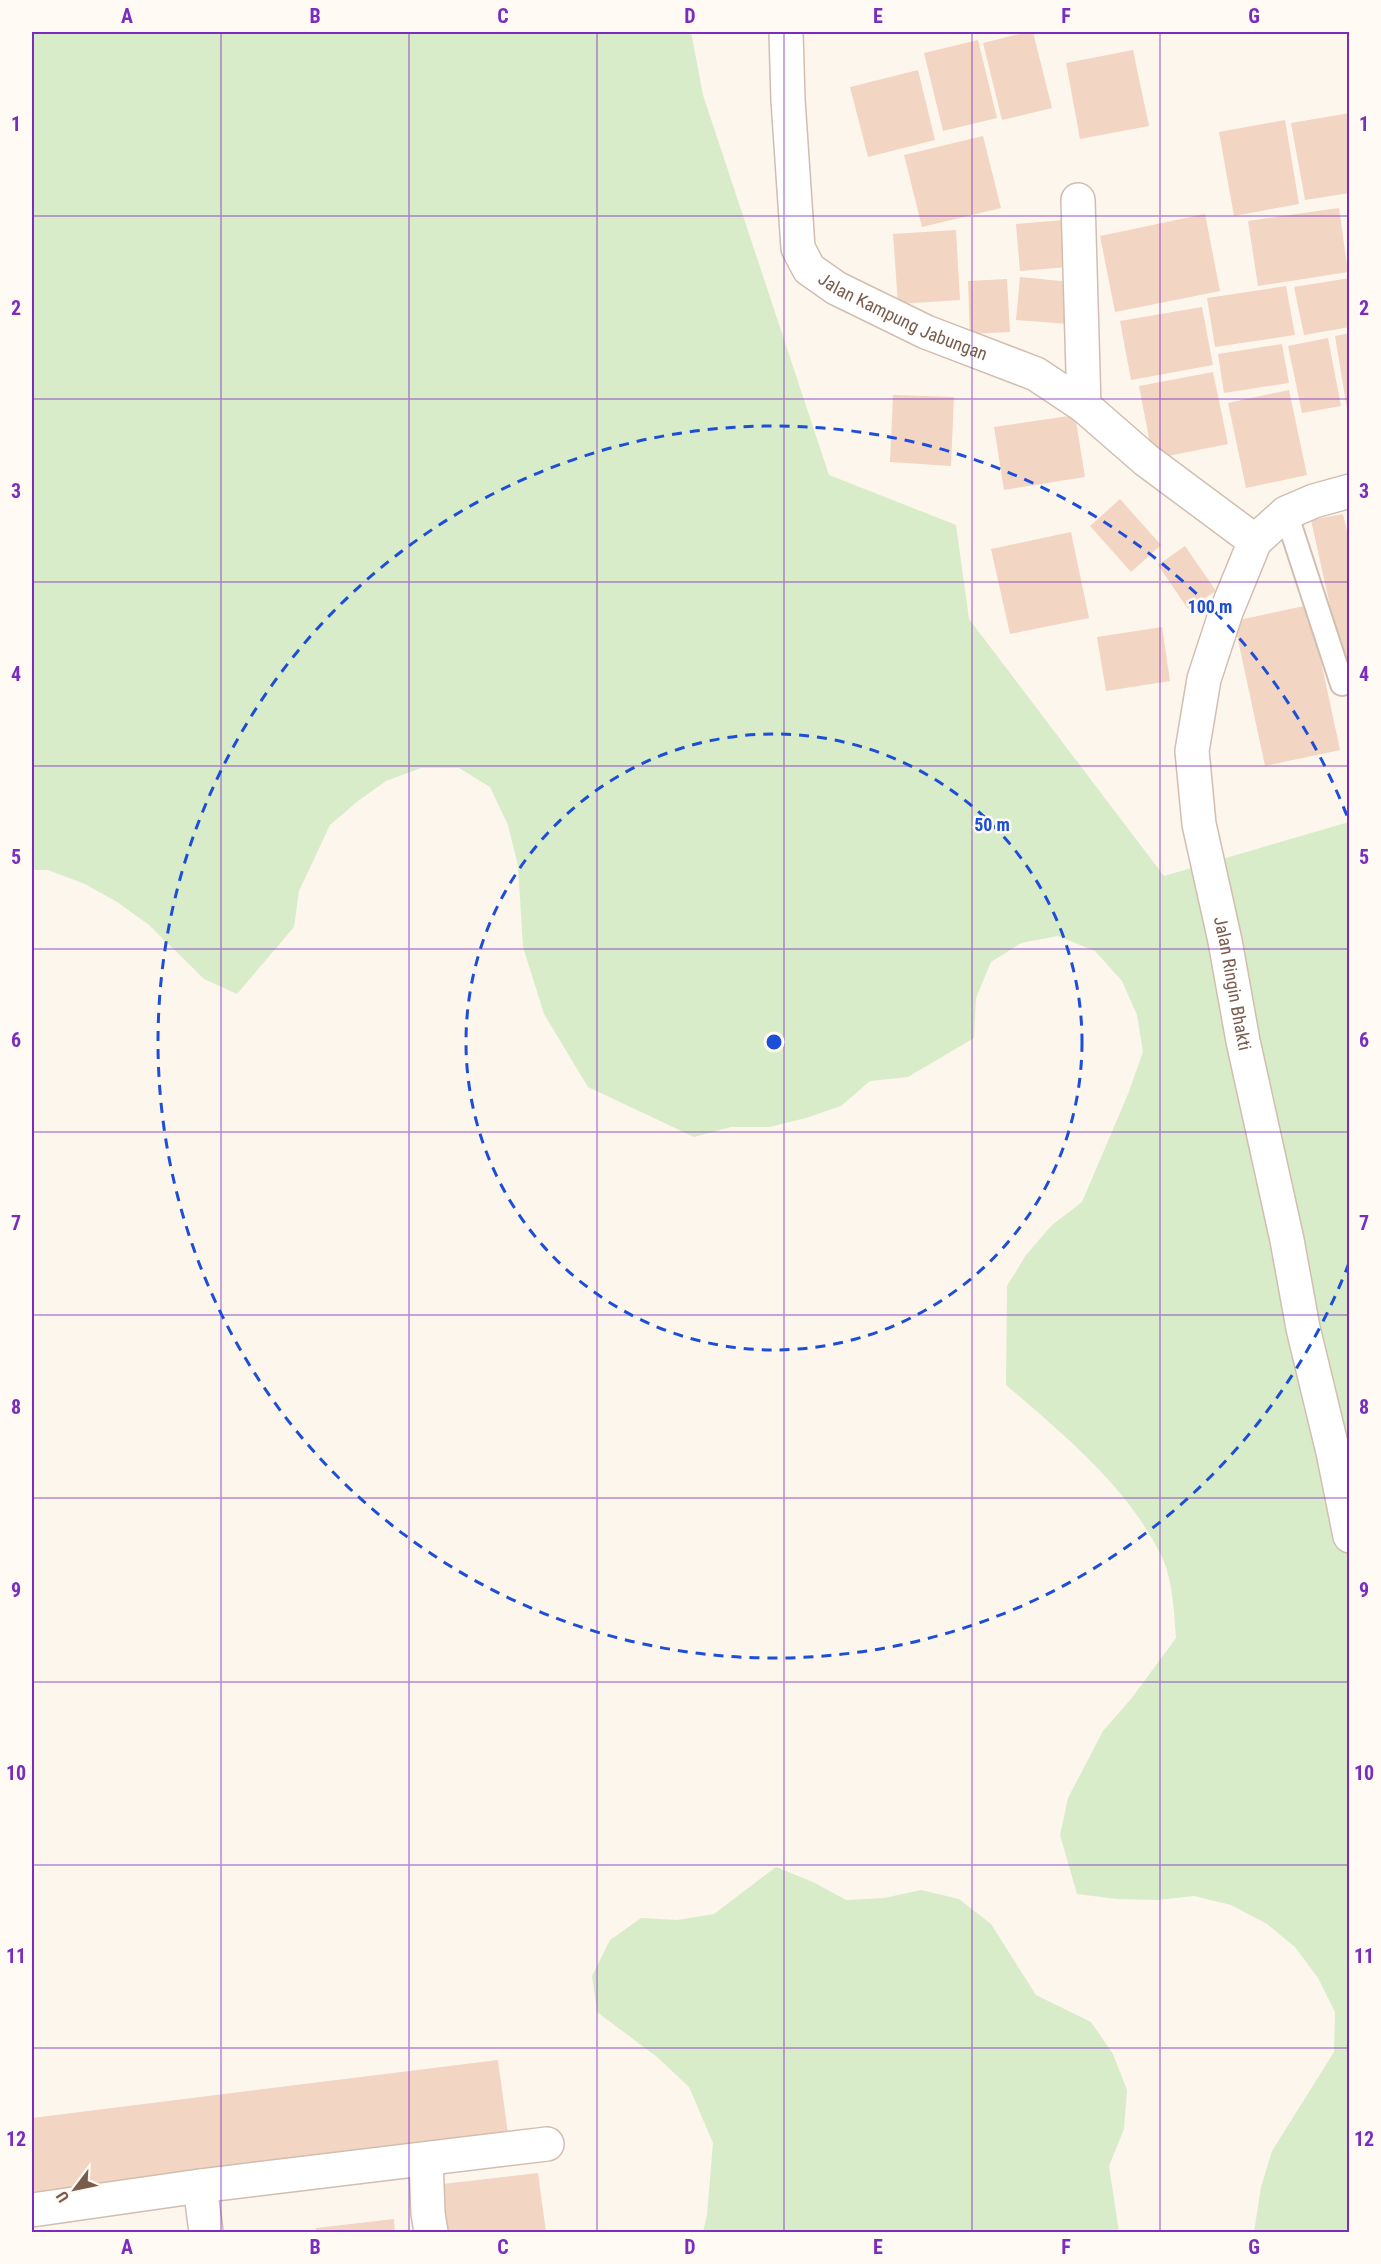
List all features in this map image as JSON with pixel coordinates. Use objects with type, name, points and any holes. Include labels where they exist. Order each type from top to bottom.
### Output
[{"type":"street","name":"Jalan Kampung Jabungan","points":[[786,32],[798,248],[809,269],[836,288],[926,332],[1036,374],[1084,406],[1146,460],[1256,541]]},
{"type":"street","points":[[1078,200],[1084,406]]},
{"type":"street","name":"Jalan Ringin Bhakti","points":[[1350,491],[1314,501],[1286,513],[1256,541],[1226,612],[1204,679],[1192,751],[1199,824],[1225,941],[1243,1041],[1287,1240],[1302,1328],[1333,1452],[1350,1536]]},
{"type":"street","points":[[32,2210],[200,2186],[547,2144]]},
{"type":"street","points":[[426,2158],[431,2232]]},
{"type":"street","points":[[200,2186],[206,2232]]},
{"type":"lane","points":[[1286,513],[1342,684]]},
{"type":"green space","points":[[32,32],[691,32],[703,95],[829,475],[956,525],[969,619],[1164,876],[1349,822],[1349,2232],[1254,2232],[1261,2187],[1272,2151],[1334,2052],[1335,2012],[1318,1978],[1295,1947],[1267,1924],[1231,1905],[1194,1896],[1157,1900],[1117,1899],[1077,1894],[1060,1835],[1068,1798],[1103,1731],[1131,1699],[1176,1638],[1169,1576],[1148,1531],[1113,1485],[1093,1464],[1006,1385],[1007,1286],[1026,1255],[1052,1225],[1082,1202],[1128,1094],[1143,1052],[1137,1015],[1122,981],[1095,951],[1058,936],[1021,943],[991,962],[976,998],[974,1038],[908,1077],[870,1081],[841,1106],[769,1127],[731,1127],[694,1137],[588,1087],[544,1014],[523,947],[518,866],[508,825],[490,787],[459,768],[421,768],[386,781],[330,825],[299,891],[294,927],[237,994],[204,979],[149,925],[117,902],[85,884],[48,870],[32,870]]},
{"type":"green space","points":[[776,1867],[813,1882],[846,1900],[884,1898],[921,1890],[959,1899],[991,1924],[1036,1995],[1091,2022],[1113,2054],[1127,2090],[1124,2129],[1109,2166],[1119,2232],[703,2232],[707,2215],[713,2143],[689,2087],[657,2057],[597,2012],[592,1976],[610,1940],[641,1918],[677,1920],[714,1914]]},
{"type":"building","points":[[1033,32],[1052,108],[1002,120],[983,43]]},
{"type":"building","points":[[978,40],[997,118],[943,131],[924,53]]},
{"type":"building","points":[[1133,50],[1149,126],[1080,139],[1066,63]]},
{"type":"building","points":[[918,70],[935,140],[868,157],[850,87]]},
{"type":"building","points":[[1350,113],[1350,193],[1305,200],[1291,123]]},
{"type":"building","points":[[1285,120],[1299,204],[1234,216],[1219,132]]},
{"type":"building","points":[[983,136],[1001,208],[922,227],[904,155]]},
{"type":"building","points":[[1339,208],[1348,272],[1258,286],[1248,221]]},
{"type":"building","points":[[1205,214],[1220,291],[1115,312],[1100,236]]},
{"type":"building","points":[[1064,220],[1068,267],[1020,271],[1016,224]]},
{"type":"building","points":[[956,230],[960,300],[898,304],[893,234]]},
{"type":"building","points":[[1020,277],[1071,282],[1068,324],[1016,320]]},
{"type":"building","points":[[1350,278],[1350,327],[1304,335],[1294,287]]},
{"type":"building","points":[[1007,279],[1010,332],[970,334],[968,281]]},
{"type":"building","points":[[1286,286],[1295,335],[1215,347],[1207,298]]},
{"type":"building","points":[[1202,307],[1213,365],[1131,380],[1120,321]]},
{"type":"building","points":[[1350,333],[1350,415],[1348,415],[1335,336]]},
{"type":"building","points":[[1328,338],[1341,406],[1302,413],[1288,346]]},
{"type":"building","points":[[1282,344],[1289,383],[1224,393],[1218,354]]},
{"type":"building","points":[[1213,372],[1228,444],[1153,459],[1139,386]]},
{"type":"building","points":[[1289,390],[1307,475],[1246,488],[1228,403]]},
{"type":"building","points":[[893,395],[954,397],[951,466],[890,462]]},
{"type":"building","points":[[1075,415],[1085,477],[1004,490],[994,427]]},
{"type":"building","points":[[1120,499],[1161,545],[1131,572],[1090,526]]},
{"type":"building","points":[[1343,514],[1350,544],[1350,667],[1344,669],[1311,520]]},
{"type":"building","points":[[1071,532],[1089,618],[1010,634],[991,549]]},
{"type":"building","points":[[1185,546],[1216,591],[1188,609],[1158,565]]},
{"type":"building","points":[[1309,605],[1340,750],[1265,766],[1234,621]]},
{"type":"building","points":[[1162,627],[1170,681],[1106,691],[1097,637]]},
{"type":"building","points":[[498,2060],[508,2134],[32,2193],[32,2118]]},
{"type":"building","points":[[538,2173],[546,2232],[448,2232],[443,2184]]},
{"type":"building","points":[[394,2219],[395,2232],[316,2232],[316,2228]]}]
